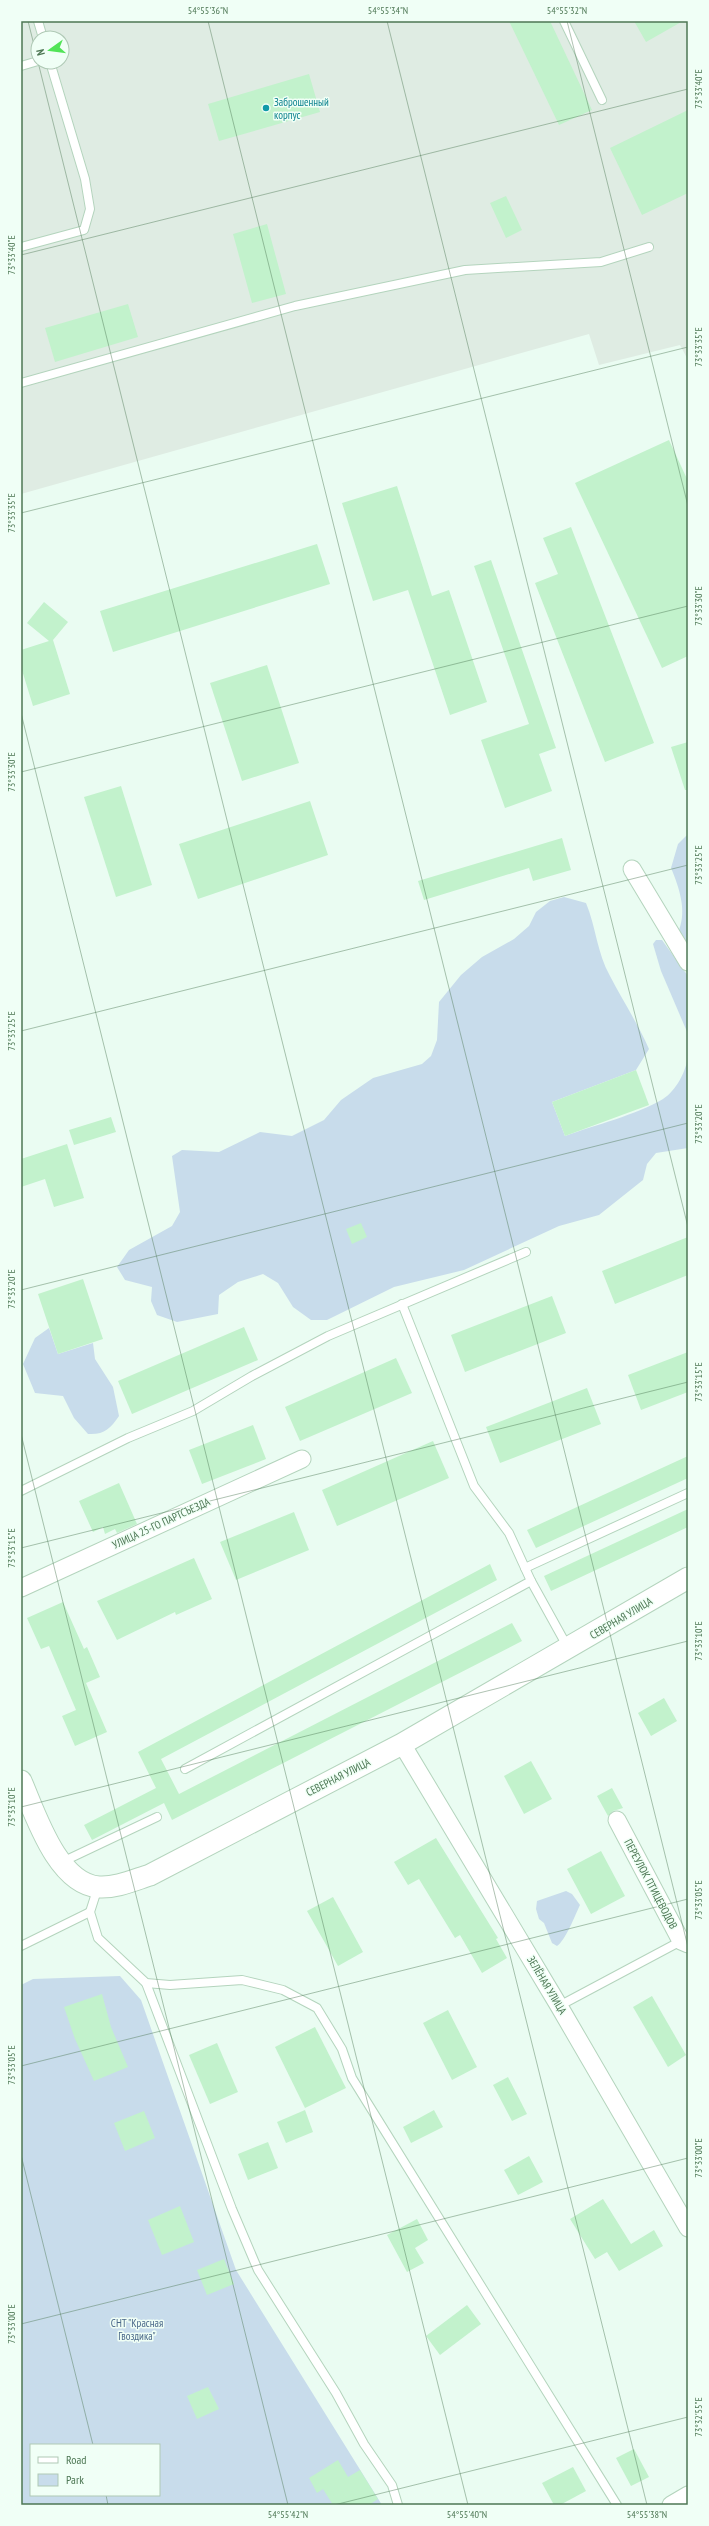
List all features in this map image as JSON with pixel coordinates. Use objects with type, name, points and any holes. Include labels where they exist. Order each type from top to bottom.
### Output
[{"type":"street","points":[[632,869],[688,962]]},
{"type":"street","name":"УЛИЦА 25-ГО ПАРТСЪЕЗДА","points":[[21,1588],[302,1459]]},
{"type":"street","name":"СЕВЕРНАЯ УЛИЦА","points":[[99,1887],[124,1883],[150,1875],[402,1744],[569,1649],[688,1578]]},
{"type":"street","name":"ЗЕЛЁНАЯ УЛИЦА","points":[[402,1744],[559,2006],[688,2228]]},
{"type":"street","points":[[21,1780],[45,1836],[61,1862],[77,1878],[99,1887]]},
{"type":"street","name":"ПЕРЕУЛОК ПТИЦЕВОДОВ","points":[[617,1820],[685,1943]]},
{"type":"street","points":[[671,2505],[688,2495]]},
{"type":"lane","points":[[564,21],[602,100]]},
{"type":"lane","points":[[21,247],[84,230],[90,210],[85,179],[52,70]]},
{"type":"lane","points":[[21,383],[310,303],[465,270],[601,262],[649,247]]},
{"type":"lane","points":[[21,1491],[128,1438],[193,1411],[252,1376],[328,1336],[526,1252]]},
{"type":"lane","points":[[402,1304],[474,1486],[509,1533],[531,1581],[569,1649]]},
{"type":"lane","points":[[525,1568],[688,1493]]},
{"type":"lane","points":[[185,1769],[531,1581]]},
{"type":"lane","points":[[61,1862],[157,1817]]},
{"type":"lane","points":[[99,1887],[90,1912],[98,1938],[146,1983],[232,2209],[258,2270],[336,2393],[364,2444],[392,2485],[398,2505]]},
{"type":"lane","points":[[21,1946],[90,1912]]},
{"type":"lane","points":[[559,2006],[685,1943]]},
{"type":"lane","points":[[146,1983],[170,1985],[242,1980],[283,1990],[317,2008],[342,2049],[352,2078],[617,2505]]},
{"type":"shaded area","points":[[21,21],[688,21],[688,360],[680,345],[599,365],[589,334],[21,494]]},
{"type":"green space","points":[[688,834],[688,949],[679,930],[682,915],[681,899],[671,868],[678,844]]},
{"type":"green space","points":[[564,897],[586,903],[602,958],[649,1049],[636,1070],[552,1102],[565,1136],[628,1115],[663,1099],[672,1091],[680,1080],[686,1067],[688,1055],[688,1148],[656,1153],[647,1164],[643,1180],[599,1215],[559,1226],[464,1270],[394,1287],[327,1320],[311,1320],[293,1307],[278,1283],[263,1274],[238,1282],[219,1295],[218,1314],[177,1322],[157,1315],[151,1301],[152,1287],[125,1280],[117,1267],[129,1250],[172,1226],[180,1212],[172,1156],[182,1150],[219,1152],[260,1132],[292,1136],[324,1120],[341,1100],[373,1078],[422,1064],[431,1056],[437,1040],[439,1002],[461,975],[482,957],[514,939],[529,926],[536,912],[550,901]]},
{"type":"green space","points":[[656,940],[662,940],[688,976],[688,1034],[661,971],[653,944]]},
{"type":"green space","points":[[49,1328],[58,1354],[93,1343],[95,1359],[113,1387],[119,1416],[106,1430],[94,1434],[88,1434],[74,1418],[63,1396],[35,1393],[23,1364],[35,1338]]},
{"type":"green space","points":[[566,1891],[572,1894],[580,1905],[567,1933],[557,1946],[552,1943],[544,1923],[539,1919],[536,1909],[537,1901]]},
{"type":"green space","name":"СНТ \"Красная Гвоздика\"","points":[[120,1976],[141,2000],[236,2270],[382,2505],[21,2505],[21,1985],[33,1979]]},
{"type":"building","points":[[509,21],[550,21],[592,110],[559,125]]},
{"type":"building","points":[[634,21],[683,21],[646,42]]},
{"type":"building","points":[[309,74],[320,112],[219,141],[208,104]]},
{"type":"building","points":[[688,110],[688,193],[642,215],[610,148]]},
{"type":"building","points":[[506,196],[522,230],[506,238],[490,203]]},
{"type":"building","points":[[267,224],[286,294],[252,303],[233,234]]},
{"type":"building","points":[[128,304],[138,337],[55,362],[45,328]]},
{"type":"building","points":[[669,440],[688,481],[688,656],[662,668],[575,483]]},
{"type":"building","points":[[397,486],[432,596],[449,590],[487,702],[450,715],[408,590],[373,601],[342,503]]},
{"type":"building","points":[[571,527],[654,743],[605,762],[535,583],[558,574],[543,538]]},
{"type":"building","points":[[317,544],[330,584],[113,652],[100,611]]},
{"type":"building","points":[[491,560],[556,748],[539,754],[552,791],[505,808],[481,740],[529,724],[474,566]]},
{"type":"building","points":[[44,602],[68,622],[53,640],[70,694],[33,706],[21,667],[21,650],[49,641],[27,623]]},
{"type":"building","points":[[267,665],[299,763],[242,781],[210,683]]},
{"type":"building","points":[[688,742],[688,790],[685,790],[671,747]]},
{"type":"building","points":[[121,786],[152,885],[116,897],[84,797]]},
{"type":"building","points":[[310,801],[328,855],[198,899],[179,844]]},
{"type":"building","points":[[562,838],[571,870],[533,881],[529,868],[424,900],[418,881]]},
{"type":"building","points":[[636,1070],[649,1105],[565,1136],[552,1102]]},
{"type":"building","points":[[111,1117],[116,1132],[74,1145],[69,1130]]},
{"type":"building","points":[[67,1144],[84,1198],[54,1207],[45,1179],[21,1187],[21,1159]]},
{"type":"building","points":[[361,1223],[367,1237],[352,1244],[346,1229]]},
{"type":"building","points":[[688,1237],[688,1275],[615,1304],[602,1271]]},
{"type":"building","points":[[83,1279],[103,1339],[58,1354],[38,1294]]},
{"type":"building","points":[[552,1296],[566,1333],[465,1372],[451,1335]]},
{"type":"building","points":[[244,1327],[258,1360],[132,1414],[118,1381]]},
{"type":"building","points":[[688,1352],[688,1392],[641,1410],[628,1375]]},
{"type":"building","points":[[396,1358],[412,1393],[300,1441],[285,1407]]},
{"type":"building","points":[[587,1388],[601,1424],[500,1463],[486,1427]]},
{"type":"building","points":[[253,1425],[266,1459],[202,1484],[189,1450]]},
{"type":"building","points":[[433,1441],[449,1478],[337,1526],[322,1490]]},
{"type":"building","points":[[688,1456],[688,1478],[536,1548],[527,1530]]},
{"type":"building","points":[[119,1483],[137,1524],[117,1533],[115,1529],[105,1534],[103,1527],[93,1532],[79,1501]]},
{"type":"building","points":[[688,1509],[688,1527],[551,1591],[544,1576]]},
{"type":"building","points":[[294,1512],[309,1550],[236,1580],[220,1542]]},
{"type":"building","points":[[194,1558],[212,1599],[176,1615],[175,1612],[117,1640],[97,1601]]},
{"type":"building","points":[[490,1564],[497,1580],[161,1759],[179,1794],[512,1623],[522,1641],[172,1820],[164,1803],[92,1840],[84,1825],[156,1788],[138,1752]]},
{"type":"building","points":[[63,1602],[84,1649],[87,1647],[100,1677],[86,1683],[107,1732],[75,1746],[62,1716],[76,1710],[49,1646],[41,1649],[27,1618]]},
{"type":"building","points":[[664,1698],[677,1721],[651,1736],[638,1713]]},
{"type":"building","points":[[531,1761],[552,1799],[524,1814],[504,1776]]},
{"type":"building","points":[[612,1788],[623,1808],[613,1811],[608,1816],[597,1796]]},
{"type":"building","points":[[436,1838],[498,1938],[496,1939],[507,1958],[482,1973],[460,1935],[455,1938],[419,1879],[408,1885],[394,1862]]},
{"type":"building","points":[[601,1851],[625,1896],[591,1914],[567,1869]]},
{"type":"building","points":[[333,1897],[363,1952],[338,1966],[307,1911]]},
{"type":"building","points":[[102,1994],[111,2027],[128,2067],[94,2081],[75,2039],[64,2007]]},
{"type":"building","points":[[652,1996],[686,2055],[668,2067],[633,2007]]},
{"type":"building","points":[[448,2010],[477,2067],[452,2080],[423,2023]]},
{"type":"building","points":[[315,2027],[346,2088],[305,2108],[275,2047]]},
{"type":"building","points":[[217,2043],[238,2092],[210,2104],[189,2055]]},
{"type":"building","points":[[508,2077],[527,2114],[512,2121],[493,2085]]},
{"type":"building","points":[[305,2110],[313,2132],[286,2143],[277,2122]]},
{"type":"building","points":[[434,2110],[443,2127],[411,2143],[403,2127]]},
{"type":"building","points":[[144,2111],[155,2138],[125,2151],[114,2123]]},
{"type":"building","points":[[268,2142],[278,2168],[248,2180],[238,2154]]},
{"type":"building","points":[[529,2156],[543,2182],[518,2195],[504,2170]]},
{"type":"building","points":[[603,2199],[631,2244],[654,2230],[663,2246],[619,2271],[607,2252],[595,2259],[570,2219]]},
{"type":"building","points":[[180,2206],[194,2242],[162,2255],[148,2220]]},
{"type":"building","points":[[417,2219],[428,2240],[415,2248],[424,2263],[407,2272],[387,2235]]},
{"type":"building","points":[[224,2259],[234,2284],[207,2295],[197,2270]]},
{"type":"building","points":[[467,2305],[481,2324],[440,2355],[426,2336]]},
{"type":"building","points":[[208,2387],[219,2409],[197,2419],[187,2396]]},
{"type":"building","points":[[634,2449],[649,2477],[631,2486],[616,2458]]},
{"type":"building","points":[[338,2460],[348,2477],[360,2470],[378,2499],[369,2505],[333,2505],[323,2489],[317,2493],[309,2478]]},
{"type":"building","points":[[573,2467],[586,2491],[560,2505],[554,2505],[542,2483]]},
{"type":"place","name":"Заброшенный корпус","points":[[266,108]]}]
